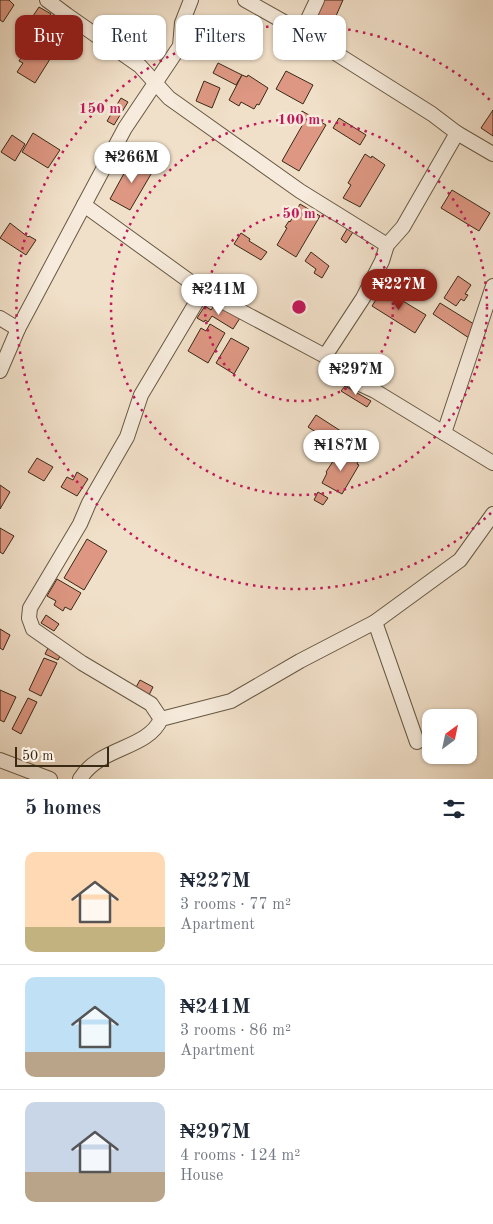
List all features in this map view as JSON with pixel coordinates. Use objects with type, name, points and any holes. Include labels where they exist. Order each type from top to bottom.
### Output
[{"type":"street","points":[[47,0],[140,66],[156,81],[169,98],[223,137],[300,191],[387,245]]},
{"type":"street","points":[[0,371],[18,329],[125,128],[180,46],[182,23],[191,0]]},
{"type":"street","points":[[246,0],[273,15]]},
{"type":"street","points":[[310,15],[317,0]]},
{"type":"street","points":[[346,60],[432,114],[457,133],[493,154]]},
{"type":"street","points":[[325,356],[363,298],[382,261],[387,245],[402,227],[457,133]]},
{"type":"street","points":[[84,205],[203,291],[325,356],[349,379],[375,391],[493,463]]},
{"type":"street","points":[[444,433],[493,286]]},
{"type":"street","points":[[161,719],[151,704],[82,663],[33,629],[29,618],[30,608],[80,524],[89,503],[128,437],[141,395],[203,291]]},
{"type":"street","points":[[0,318],[18,329]]},
{"type":"street","points":[[161,719],[231,701],[300,661],[375,622],[460,560],[493,514]]},
{"type":"street","points":[[375,622],[416,742]]},
{"type":"street","points":[[80,779],[100,758],[144,738],[157,728],[161,719]]},
{"type":"street","points":[[0,760],[50,779]]},
{"type":"building","points":[[0,0],[9,0],[14,5],[3,22],[0,20]]},
{"type":"building","points":[[320,0],[343,0],[336,15],[314,15]]},
{"type":"building","points":[[39,7],[51,14],[50,15],[34,15]]},
{"type":"building","points":[[49,60],[35,83],[17,72],[23,63],[19,61]]},
{"type":"building","points":[[218,63],[242,75],[236,85],[213,73]]},
{"type":"building","points":[[286,71],[313,85],[303,104],[276,89]]},
{"type":"building","points":[[242,75],[247,77],[248,75],[268,88],[259,105],[257,104],[254,109],[241,102],[239,106],[229,100]]},
{"type":"building","points":[[204,81],[220,88],[212,108],[196,101]]},
{"type":"building","points":[[121,98],[128,102],[114,125],[107,121]]},
{"type":"building","points":[[493,110],[493,136],[481,128]]},
{"type":"building","points":[[302,111],[326,125],[299,171],[282,161],[303,124],[296,121]]},
{"type":"building","points":[[339,118],[366,135],[360,145],[333,128]]},
{"type":"building","points":[[33,133],[60,150],[48,168],[22,152]]},
{"type":"building","points":[[12,135],[25,144],[15,161],[1,152]]},
{"type":"building","points":[[365,154],[371,158],[372,156],[385,165],[360,207],[343,198],[351,185],[348,183]]},
{"type":"building","points":[[133,157],[154,169],[130,210],[110,199]]},
{"type":"building","points":[[452,190],[490,213],[479,231],[441,208]]},
{"type":"building","points":[[300,204],[320,216],[296,257],[277,245],[287,228],[285,227]]},
{"type":"building","points":[[10,223],[28,237],[36,240],[26,255],[0,238]]},
{"type":"building","points":[[347,229],[353,232],[346,243],[341,239]]},
{"type":"building","points":[[241,233],[250,239],[249,241],[267,252],[261,260],[234,244]]},
{"type":"building","points":[[311,252],[329,266],[322,278],[314,273],[316,269],[305,261]]},
{"type":"building","points":[[387,274],[411,290],[406,298],[381,282]]},
{"type":"building","points":[[458,276],[471,285],[465,294],[468,295],[464,301],[461,299],[456,306],[444,298]]},
{"type":"building","points":[[383,289],[426,315],[415,333],[372,306]]},
{"type":"building","points":[[216,303],[240,318],[233,329],[212,316],[208,322],[197,318],[205,306],[211,310]]},
{"type":"building","points":[[440,303],[477,326],[469,338],[433,314]]},
{"type":"building","points":[[210,324],[225,333],[208,363],[188,351],[201,328],[206,331]]},
{"type":"building","points":[[231,338],[249,348],[234,374],[216,363]]},
{"type":"building","points":[[345,386],[371,401],[367,407],[341,391]]},
{"type":"building","points":[[316,415],[347,435],[339,447],[308,427]]},
{"type":"building","points":[[341,449],[359,460],[357,464],[359,465],[342,494],[322,483],[326,472]]},
{"type":"building","points":[[37,458],[53,467],[44,481],[28,472]]},
{"type":"building","points":[[77,472],[88,479],[77,496],[61,487],[67,477],[73,480]]},
{"type":"building","points":[[0,485],[10,492],[0,509]]},
{"type":"building","points":[[318,492],[328,498],[323,505],[314,500]]},
{"type":"building","points":[[0,528],[14,536],[3,554],[0,552]]},
{"type":"building","points":[[87,539],[107,551],[84,590],[64,578]]},
{"type":"building","points":[[57,579],[81,593],[71,610],[65,607],[63,611],[54,605],[56,601],[47,596]]},
{"type":"building","points":[[46,615],[59,624],[54,631],[41,623]]},
{"type":"building","points":[[0,629],[10,635],[3,650],[0,648]]},
{"type":"building","points":[[49,646],[62,652],[58,660],[45,654]]},
{"type":"building","points":[[44,658],[57,663],[41,696],[29,690]]},
{"type":"building","points":[[140,680],[153,687],[148,697],[135,689]]},
{"type":"building","points":[[0,690],[16,697],[4,722],[0,720]]},
{"type":"building","points":[[28,698],[37,702],[21,734],[12,729]]}]
